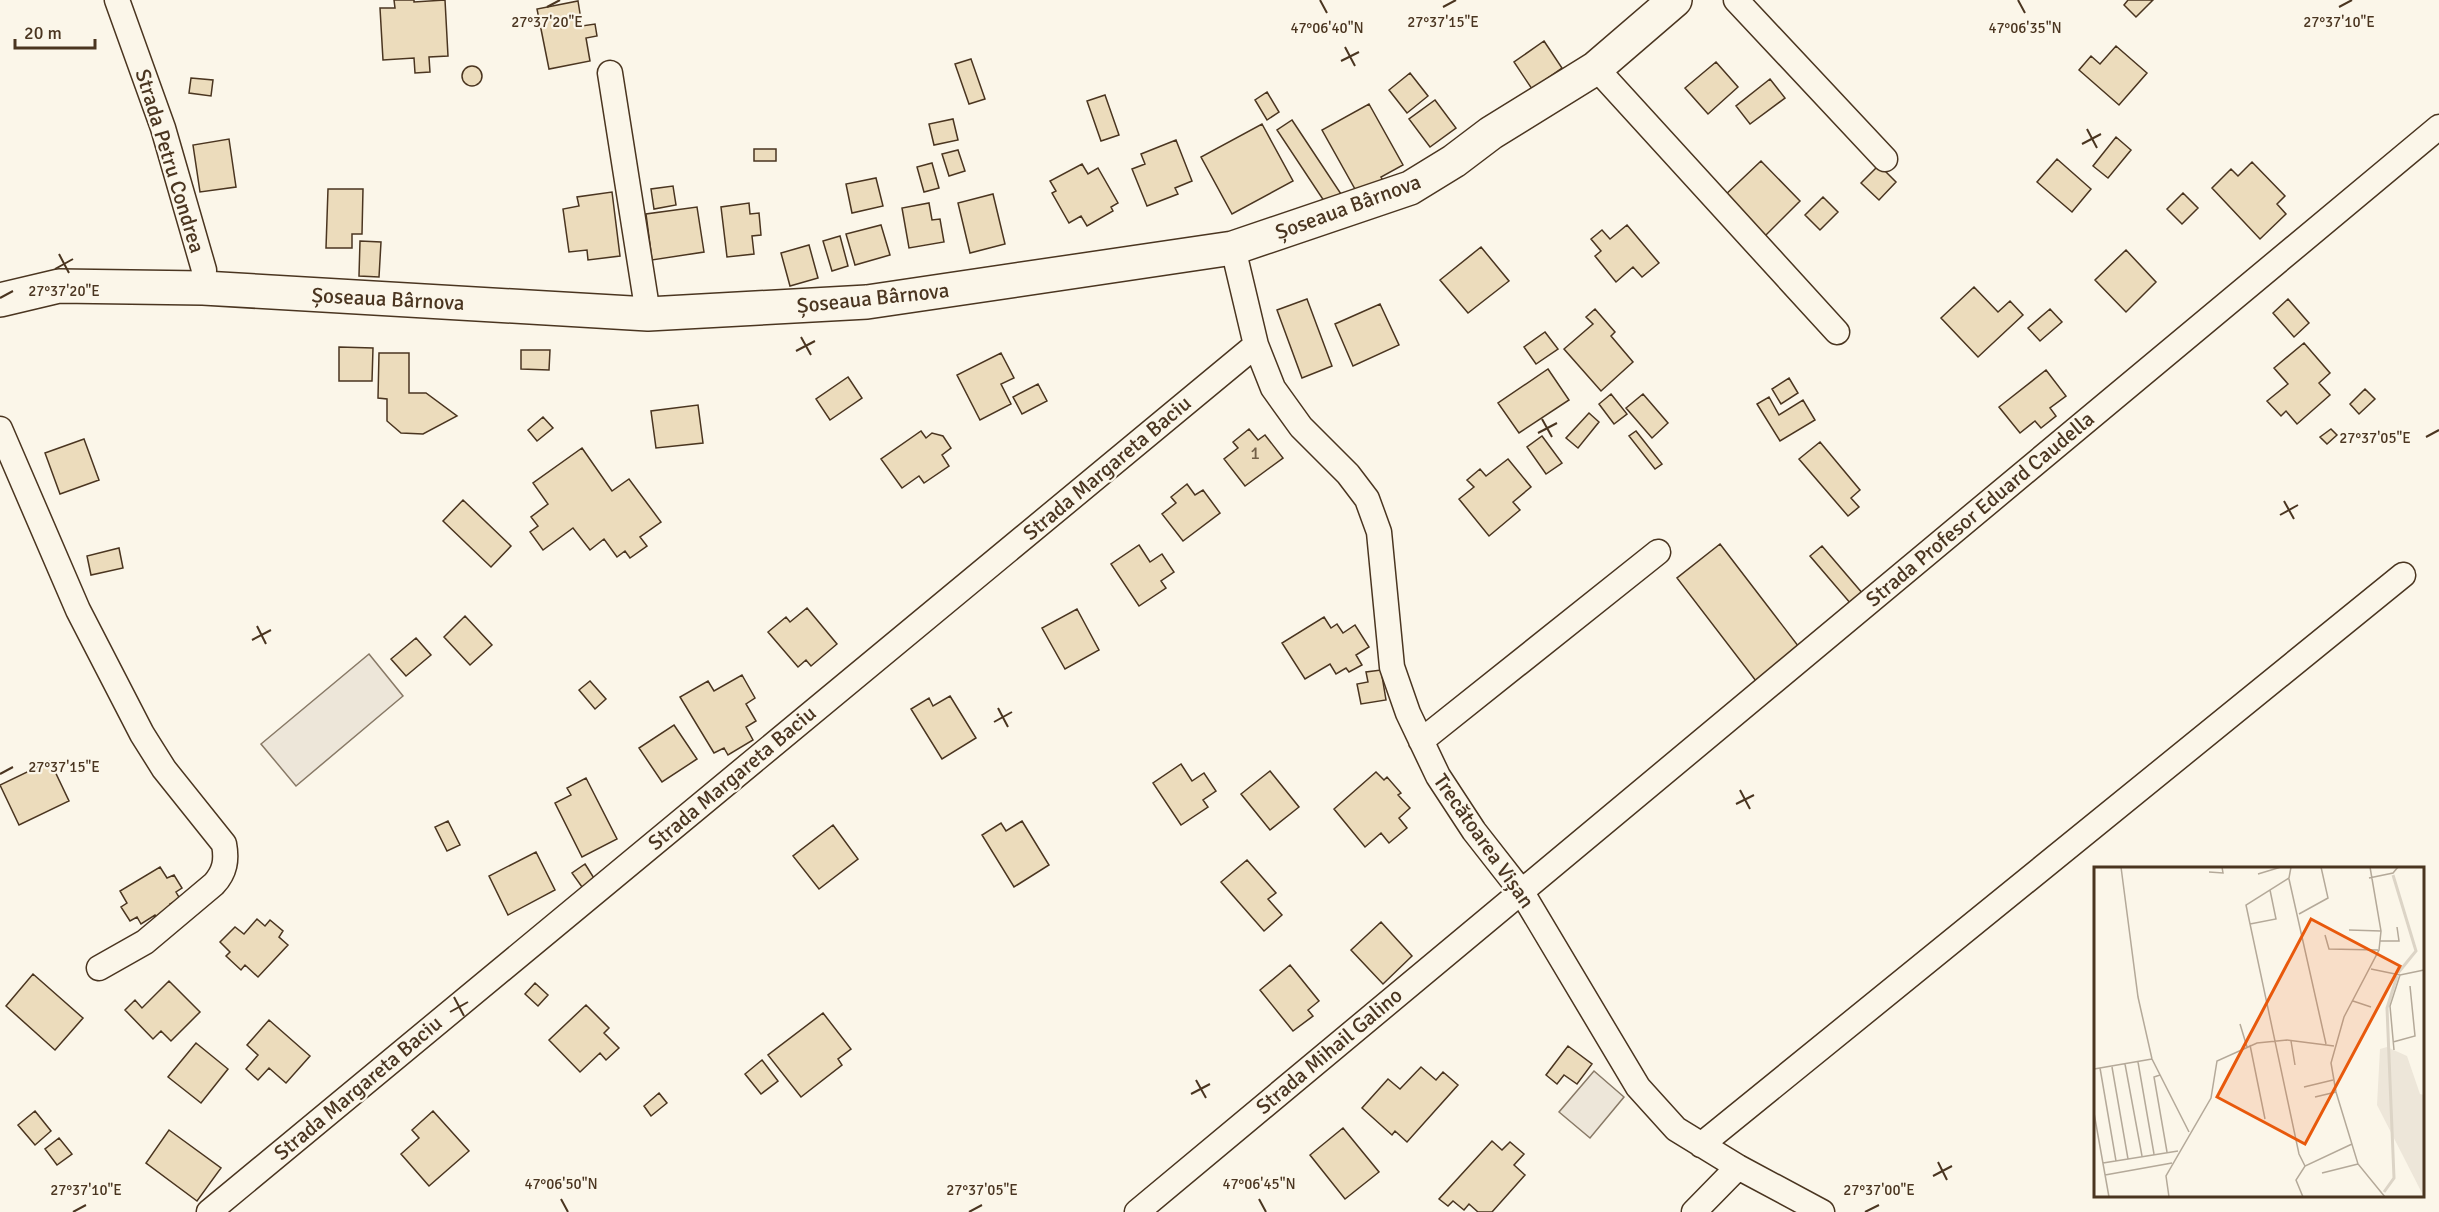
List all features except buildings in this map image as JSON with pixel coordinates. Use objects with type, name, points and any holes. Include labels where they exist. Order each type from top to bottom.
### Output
[{"type":"main road","name":"Șoseaua Bârnova","points":[[0,300],[59,286],[203,288],[648,314],[867,302],[1233,248],[1410,188],[1454,161],[1491,133],[1596,68],[1675,0]]},
{"type":"street","name":"Strada Petru Condrea","points":[[117,0],[163,128],[204,270],[203,288]]},
{"type":"street","points":[[1736,0],[1885,159]]},
{"type":"street","points":[[1596,68],[1837,332]]},
{"type":"street","points":[[610,73],[648,314]]},
{"type":"street","name":"Strada Profesor Eduard Caudella","points":[[1521,891],[2439,127]]},
{"type":"street","name":"Trecătoarea Vișan","points":[[1233,248],[1256,345],[1273,388],[1301,427],[1348,474],[1367,500],[1379,532],[1392,667],[1408,713],[1438,776],[1474,831],[1521,891],[1638,1087],[1676,1129],[1738,1167],[1822,1212]]},
{"type":"street","name":"Strada Margareta Baciu","points":[[209,1212],[1256,345]]},
{"type":"street","points":[[0,429],[78,610],[142,734],[164,769],[224,844],[227,857],[222,875],[214,885],[145,942],[99,968]]},
{"type":"street","points":[[1421,741],[1658,552]]},
{"type":"street","points":[[1701,1145],[2403,575]]},
{"type":"street","name":"Strada Mihail Galino","points":[[1137,1212],[1521,891]]},
{"type":"street","points":[[1694,1212],[1738,1167]]},
{"type":"shaded area","points":[[369,654],[403,696],[296,786],[261,744]]},
{"type":"shaded area","points":[[1594,1071],[1624,1097],[1590,1138],[1559,1112]]}]
